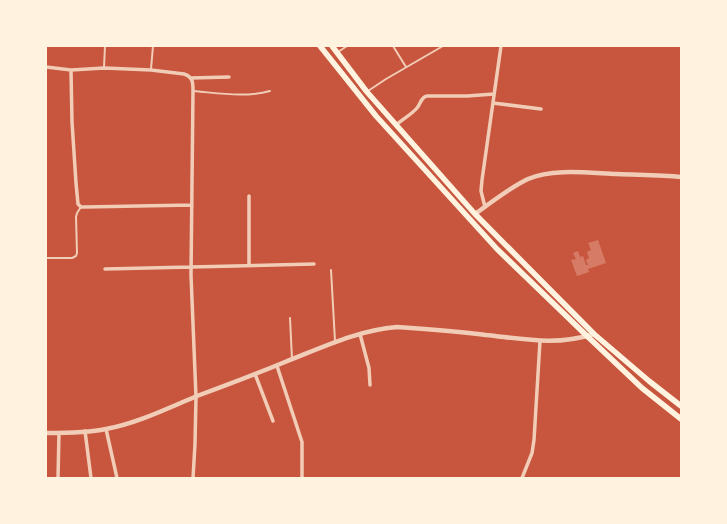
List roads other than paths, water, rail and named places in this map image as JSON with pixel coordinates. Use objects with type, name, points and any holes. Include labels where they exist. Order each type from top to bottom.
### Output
[{"type":"main road","points":[[320,46],[376,116],[497,249],[642,388],[681,419]]},
{"type":"main road","points":[[332,46],[368,92],[474,214],[594,334],[681,406]]},
{"type":"street","points":[[485,207],[481,192],[482,180],[501,46]]},
{"type":"street","points":[[46,67],[71,70],[104,68],[151,70],[188,75],[193,83],[191,266],[196,397],[193,478]]},
{"type":"street","points":[[71,70],[72,122],[78,204],[81,207],[192,206]]},
{"type":"street","points":[[191,78],[229,77]]},
{"type":"street","points":[[396,125],[417,108],[424,96],[468,96],[494,94]]},
{"type":"street","points":[[493,103],[541,109]]},
{"type":"street","points":[[474,214],[520,183],[529,179],[558,172],[681,177]]},
{"type":"street","points":[[249,196],[249,265]]},
{"type":"street","points":[[105,269],[314,264]]},
{"type":"street","points":[[46,433],[106,429],[125,424],[144,418],[335,342],[376,330],[397,327],[540,341],[571,340],[594,334]]},
{"type":"street","points":[[360,334],[369,368],[370,385]]},
{"type":"street","points":[[522,478],[532,453],[534,440],[540,341]]},
{"type":"street","points":[[277,366],[302,442],[302,478]]},
{"type":"street","points":[[255,374],[273,421]]},
{"type":"street","points":[[106,429],[116,478]]},
{"type":"street","points":[[85,431],[90,478]]},
{"type":"street","points":[[58,433],[58,478]]},
{"type":"lane","points":[[104,68],[105,46]]},
{"type":"lane","points":[[151,70],[153,46]]},
{"type":"lane","points":[[337,53],[347,46]]},
{"type":"lane","points":[[393,46],[406,67]]},
{"type":"lane","points":[[368,92],[386,79],[443,46]]},
{"type":"lane","points":[[193,91],[243,95],[261,94],[270,91]]},
{"type":"lane","points":[[46,258],[72,258],[76,256],[76,216],[81,207]]},
{"type":"lane","points":[[331,270],[335,342]]},
{"type":"lane","points":[[290,318],[292,360]]}]
